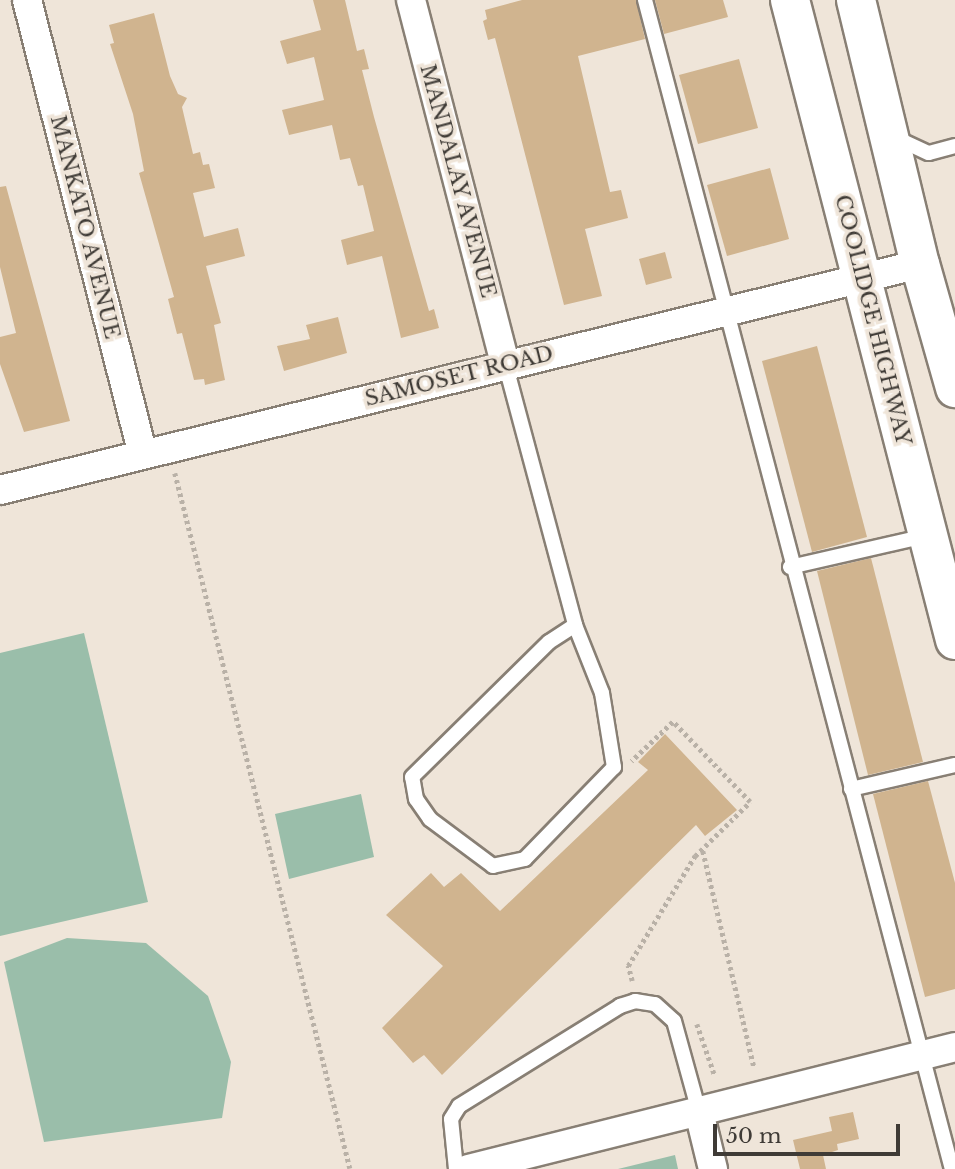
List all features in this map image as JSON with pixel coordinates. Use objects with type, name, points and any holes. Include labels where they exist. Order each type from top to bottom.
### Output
[{"type":"main road","name":"COOLIDGE HIGHWAY","points":[[790,0],[954,635]]},
{"type":"main road","points":[[856,0],[920,264],[955,388]]},
{"type":"main road","points":[[829,149],[847,164],[870,168],[881,164],[888,134]]},
{"type":"street","name":"MANKATO AVENUE","points":[[27,0],[144,454]]},
{"type":"street","name":"MANDALAY AVENUE","points":[[411,0],[505,363]]},
{"type":"street","name":"SAMOSET ROAD","points":[[0,491],[505,363],[920,264]]},
{"type":"street","points":[[468,1169],[955,1047]]},
{"type":"street","points":[[699,1112],[713,1169]]},
{"type":"lane","points":[[645,0],[790,567],[952,1169]]},
{"type":"lane","points":[[888,134],[929,153],[955,146]]},
{"type":"lane","points":[[505,363],[575,625],[603,693],[614,767],[525,859],[493,866],[430,819],[416,799],[412,777],[549,642],[575,625]]},
{"type":"lane","points":[[790,567],[928,535]]},
{"type":"lane","points":[[850,789],[955,765]]},
{"type":"lane","points":[[456,1169],[450,1137],[451,1119],[459,1106],[620,1006],[635,1001],[655,1004],[674,1021],[699,1112]]},
{"type":"path","points":[[173,465],[349,1168]]},
{"type":"path","points":[[632,762],[673,722],[750,802],[702,850],[628,966],[630,981],[638,981]]},
{"type":"path","points":[[702,850],[754,1066]]},
{"type":"path","points":[[691,1013],[715,1076]]},
{"type":"green space","points":[[84,633],[148,902],[0,936],[0,653]]},
{"type":"green space","points":[[361,794],[374,857],[289,879],[275,814]]},
{"type":"green space","points":[[67,938],[146,943],[208,996],[231,1062],[222,1118],[44,1142],[4,962]]},
{"type":"green space","points":[[675,1155],[678,1169],[618,1169]]},
{"type":"building","points":[[313,0],[345,0],[357,51],[364,49],[369,69],[362,70],[374,117],[429,311],[434,309],[439,328],[401,338],[382,256],[347,265],[341,240],[374,231],[363,185],[358,186],[350,158],[340,160],[332,125],[289,135],[282,110],[324,100],[314,57],[287,64],[280,41],[321,30]]},
{"type":"building","points":[[522,0],[636,0],[645,39],[578,56],[610,192],[621,190],[628,218],[585,229],[602,296],[564,305],[495,38],[488,40],[483,21],[487,19],[485,10]]},
{"type":"building","points":[[655,0],[723,0],[728,17],[664,34]]},
{"type":"building","points":[[154,13],[170,76],[178,94],[187,98],[182,107],[193,154],[200,152],[203,165],[209,164],[215,188],[193,193],[204,237],[238,228],[245,256],[206,266],[221,323],[214,325],[225,380],[205,385],[204,379],[194,380],[182,333],[177,334],[168,299],[174,297],[139,173],[144,171],[133,114],[110,44],[114,43],[109,25]]},
{"type":"building","points":[[739,59],[758,128],[698,144],[679,75]]},
{"type":"building","points":[[770,168],[789,239],[727,256],[707,185]]},
{"type":"building","points":[[6,186],[70,421],[24,432],[0,364],[0,337],[16,333],[0,267],[0,187]]},
{"type":"building","points":[[665,252],[672,278],[646,285],[639,259]]},
{"type":"building","points":[[338,317],[347,353],[284,371],[277,346],[310,339],[306,325]]},
{"type":"building","points":[[817,346],[867,537],[812,552],[762,361]]},
{"type":"building","points":[[871,558],[923,762],[868,775],[817,571]]},
{"type":"building","points":[[665,734],[737,810],[705,836],[696,825],[442,1075],[424,1055],[413,1063],[382,1028],[443,966],[386,915],[431,873],[444,887],[461,873],[500,911],[648,770],[638,762]]},
{"type":"building","points":[[928,781],[955,883],[955,989],[925,997],[873,794]]},
{"type":"building","points":[[853,1112],[859,1139],[837,1144],[838,1150],[823,1155],[826,1169],[800,1169],[793,1140],[832,1131],[829,1117]]}]
